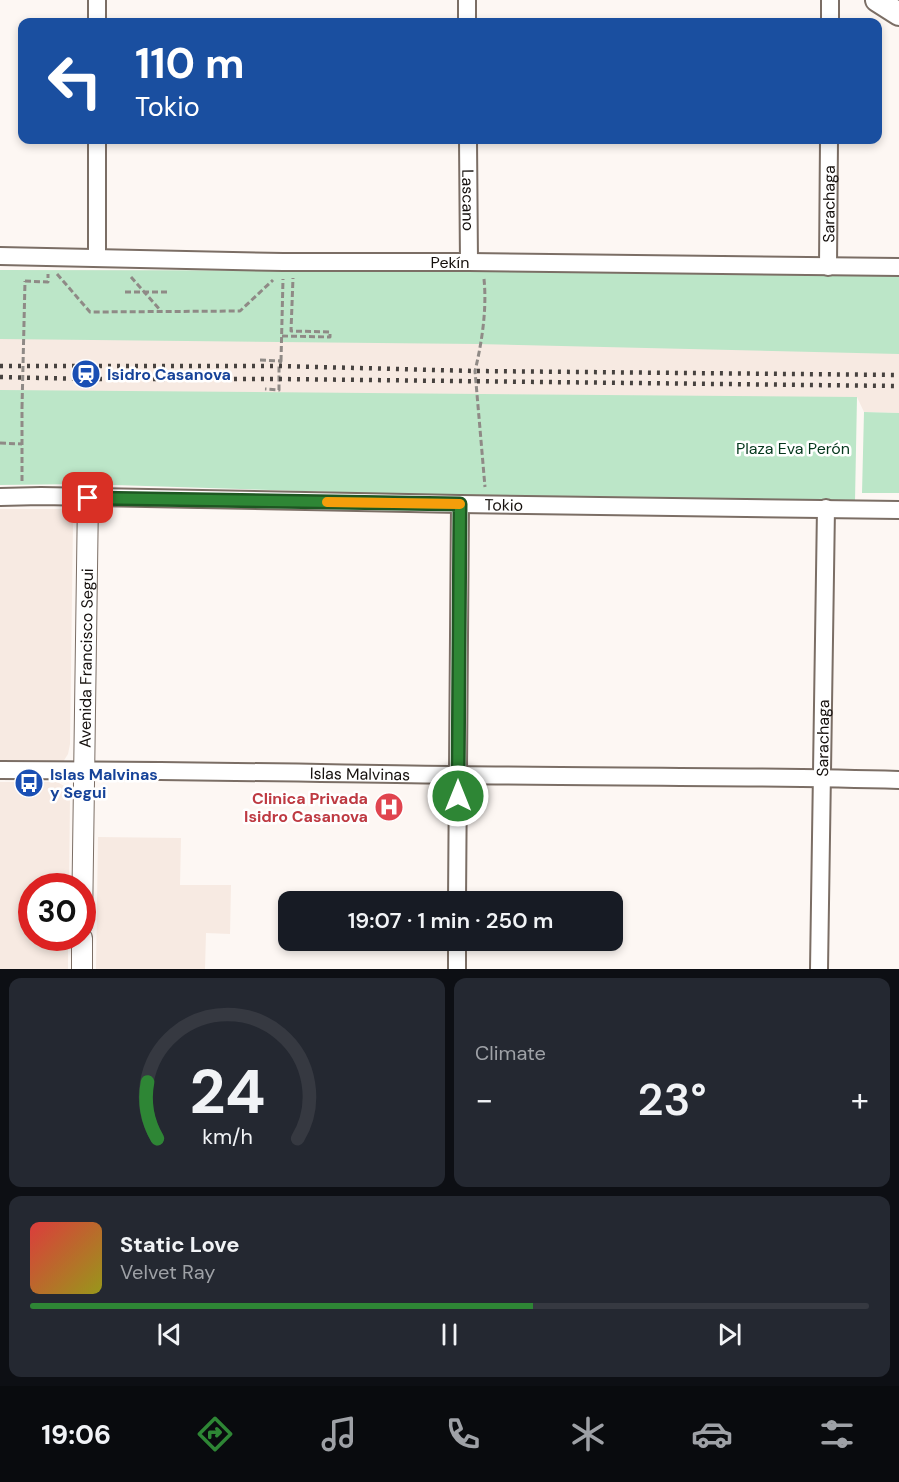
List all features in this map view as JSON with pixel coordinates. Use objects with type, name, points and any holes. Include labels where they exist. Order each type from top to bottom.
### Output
[{"type":"main road","points":[[877,0],[899,14]]},
{"type":"street","points":[[97,0],[97,18]]},
{"type":"street","points":[[467,0],[467,18]]},
{"type":"street","points":[[830,0],[830,18]]},
{"type":"street","points":[[97,144],[106,258]]},
{"type":"street","name":"Lascano","points":[[468,144],[476,262]]},
{"type":"street","name":"Sarachaga","points":[[828,267],[829,144]]},
{"type":"street","name":"Pekín","points":[[0,256],[286,265],[476,262],[899,267]]},
{"type":"street","name":"Tokio","points":[[0,497],[899,510]]},
{"type":"street","name":"Avenida Francisco Segui","points":[[83,873],[88,498]]},
{"type":"street","points":[[458,891],[460,504]]},
{"type":"street","name":"Sarachaga","points":[[819,969],[826,508]]},
{"type":"street","name":"Islas Malvinas","points":[[0,770],[899,780]]},
{"type":"street","points":[[82,951],[82,969]]},
{"type":"street","points":[[457,951],[457,969]]},
{"type":"path","points":[[106,258],[144,292],[161,311]]},
{"type":"path","points":[[476,262],[485,293],[479,354],[475,371],[487,504]]},
{"type":"path","points":[[55,272],[90,312],[240,311],[286,265]]},
{"type":"path","points":[[282,336],[330,337],[330,333],[291,331],[286,265]]},
{"type":"path","points":[[265,389],[279,390],[286,265]]},
{"type":"path","points":[[21,497],[25,281],[48,282]]},
{"type":"path","points":[[125,292],[170,292]]},
{"type":"path","points":[[260,360],[281,360]]},
{"type":"path","points":[[0,443],[22,444]]},
{"type":"shaded area","points":[[0,270],[899,275],[899,413],[864,412],[857,397],[0,408]]},
{"type":"shaded area","points":[[0,509],[65,509],[72,513],[70,744],[63,762],[55,766],[0,766]]},
{"type":"shaded area","points":[[0,782],[57,782],[66,787],[70,798],[69,873],[18,873],[18,951],[68,951],[68,969],[0,969]]},
{"type":"shaded area","points":[[98,837],[181,838],[180,885],[231,885],[230,934],[206,933],[205,969],[96,969]]},
{"type":"green space","points":[[0,270],[899,275],[899,354],[477,344],[0,339]]},
{"type":"green space","name":"Plaza Eva Perón","points":[[0,390],[857,397],[855,501],[463,496],[83,484],[0,485]]},
{"type":"green space","points":[[864,412],[899,413],[899,493],[862,493]]},
{"type":"railway","points":[[0,366],[279,366],[475,371],[899,375]]},
{"type":"railway","points":[[0,377],[899,386]]},
{"type":"slow traffic","points":[[327,502],[460,504]]},
{"type":"place","name":"Isidro Casanova","points":[[86,374]]},
{"type":"place","name":"Islas Malvinas y Segui","points":[[29,783]]},
{"type":"place","name":"Clinica Privada Isidro Casanova","points":[[389,807]]},
{"type":"route","points":[[88,498],[460,504],[458,796]]}]
